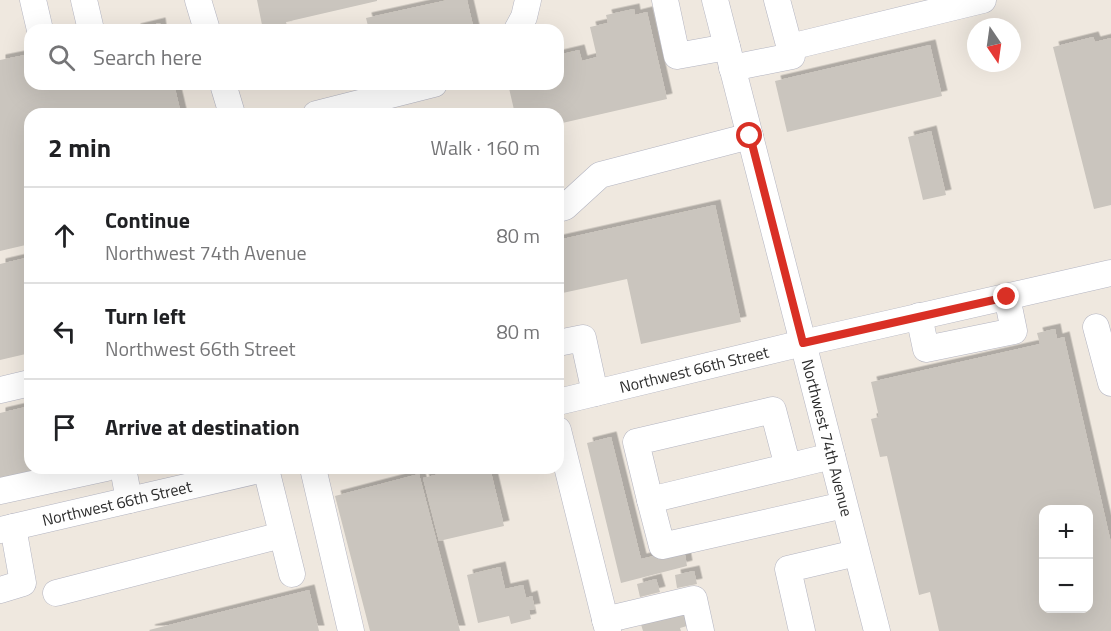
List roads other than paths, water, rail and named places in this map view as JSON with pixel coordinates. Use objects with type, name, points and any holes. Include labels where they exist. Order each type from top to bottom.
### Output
[{"type":"street","points":[[33,0],[39,24]]},
{"type":"street","points":[[84,0],[90,24]]},
{"type":"street","points":[[198,0],[205,24]]},
{"type":"street","points":[[520,24],[528,0]]},
{"type":"street","points":[[665,0],[678,56],[792,56],[777,0]]},
{"type":"street","name":"Northwest 74th Avenue","points":[[715,0],[877,631]]},
{"type":"street","points":[[790,47],[983,0]]},
{"type":"street","points":[[225,90],[230,108]]},
{"type":"street","points":[[340,108],[410,90]]},
{"type":"street","points":[[564,207],[600,175],[750,136]]},
{"type":"street","name":"Northwest 66th Street","points":[[564,401],[1111,273]]},
{"type":"street","points":[[919,316],[926,349],[1014,331],[1007,297]]},
{"type":"street","points":[[1096,327],[1111,383]]},
{"type":"street","points":[[564,342],[583,338],[595,393]]},
{"type":"street","points":[[0,390],[24,384]]},
{"type":"street","points":[[788,467],[773,410],[636,442],[662,546],[844,505]]},
{"type":"street","points":[[564,454],[606,625],[694,599],[701,631]]},
{"type":"street","points":[[650,500],[832,456]]},
{"type":"street","points":[[0,590],[23,583],[10,489],[79,474]]},
{"type":"street","points":[[124,474],[129,500]]},
{"type":"street","name":"Northwest 66th Street","points":[[14,527],[241,474]]},
{"type":"street","points":[[268,474],[292,574]]},
{"type":"street","points":[[314,474],[351,631]]},
{"type":"street","points":[[56,593],[282,535]]},
{"type":"street","points":[[802,631],[788,568],[856,552]]}]
